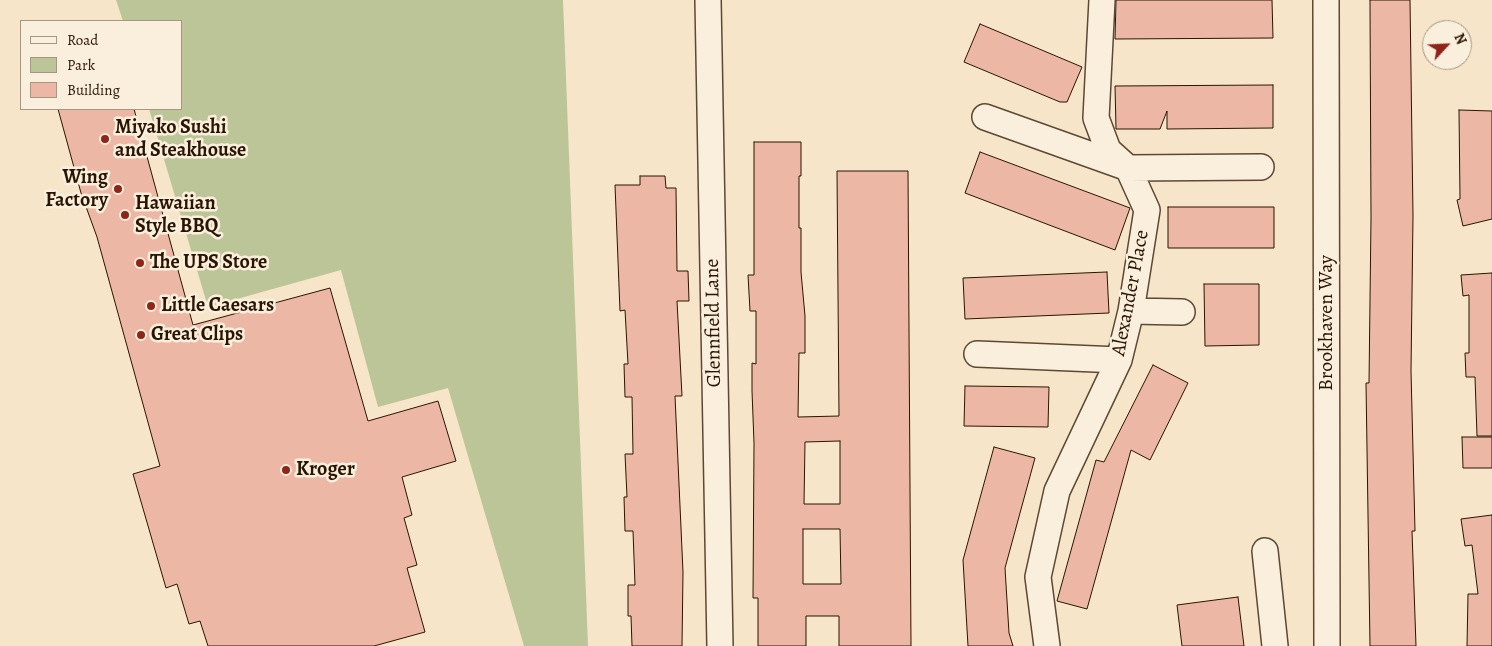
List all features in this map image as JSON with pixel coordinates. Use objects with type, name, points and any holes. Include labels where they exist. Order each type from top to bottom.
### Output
[{"type":"street","name":"Glennfield Lane","points":[[708,0],[720,646]]},
{"type":"street","name":"Alexander Place","points":[[1047,646],[1038,577],[1057,491],[1119,360],[1131,311],[1147,210],[1128,168],[1108,150],[1096,118],[1102,0]]},
{"type":"street","name":"Brookhaven Way","points":[[1326,0],[1327,646]]},
{"type":"street","points":[[985,117],[1128,168],[1261,167]]},
{"type":"street","points":[[1131,311],[1182,312]]},
{"type":"street","points":[[976,354],[1119,360]]},
{"type":"street","points":[[1266,551],[1275,646]]},
{"type":"green space","points":[[116,0],[563,0],[588,646],[524,646],[448,388],[378,407],[341,270],[208,307],[149,110],[182,110],[182,20],[123,20]]},
{"type":"building","points":[[1116,0],[1272,0],[1273,38],[1115,39]]},
{"type":"building","points":[[1370,0],[1410,0],[1413,216],[1411,371],[1415,531],[1412,531],[1416,646],[1370,646],[1366,383],[1369,383],[1371,218]]},
{"type":"building","points":[[980,24],[1082,67],[1067,102],[1060,102],[964,62]]},
{"type":"building","points":[[1273,85],[1273,128],[1167,129],[1167,111],[1160,129],[1116,129],[1115,86]]},
{"type":"building","name":"Kroger","points":[[58,110],[134,110],[193,325],[330,288],[368,421],[438,401],[456,461],[402,477],[412,515],[404,518],[417,565],[407,568],[425,632],[374,646],[208,646],[200,621],[189,624],[177,584],[166,588],[133,474],[160,466],[97,237],[81,193]]},
{"type":"building","points":[[1459,110],[1492,111],[1492,219],[1463,226],[1457,200],[1460,199]]},
{"type":"building","points":[[754,142],[801,142],[799,228],[801,228],[805,353],[799,353],[798,417],[839,416],[837,171],[908,171],[911,646],[839,646],[839,616],[806,616],[806,646],[758,646],[758,598],[753,598],[754,443],[752,363],[756,364],[756,311],[750,311],[748,275],[754,275]],"holes":[[[840,441],[840,504],[804,504],[805,442]],[[803,529],[840,529],[841,584],[803,584]]]},
{"type":"building","points":[[980,152],[1130,208],[1115,250],[965,193]]},
{"type":"building","points":[[640,176],[665,176],[666,188],[676,188],[677,271],[688,271],[689,301],[677,301],[682,396],[675,396],[683,572],[682,646],[632,646],[631,616],[628,616],[628,585],[635,585],[633,531],[625,531],[624,497],[627,497],[625,454],[633,454],[632,397],[625,397],[624,364],[628,364],[625,310],[620,311],[615,185],[640,185]]},
{"type":"building","points":[[1168,207],[1274,207],[1274,248],[1168,248]]},
{"type":"building","points":[[1107,272],[1109,313],[965,319],[963,278]]},
{"type":"building","points":[[1492,273],[1492,436],[1477,436],[1475,377],[1466,377],[1465,353],[1469,353],[1469,295],[1463,296],[1461,275]]},
{"type":"building","points":[[1204,284],[1259,284],[1259,345],[1205,346]]},
{"type":"building","points":[[1153,365],[1188,383],[1150,460],[1131,450],[1087,609],[1057,601],[1096,460],[1104,462]]},
{"type":"building","points":[[965,386],[1049,387],[1048,427],[964,426]]},
{"type":"building","points":[[1462,437],[1492,437],[1492,468],[1463,468]]},
{"type":"building","points":[[994,447],[1035,458],[1005,568],[1009,633],[1013,646],[968,646],[963,560]]},
{"type":"building","points":[[1492,515],[1492,646],[1467,646],[1468,594],[1478,594],[1472,545],[1465,546],[1461,519]]},
{"type":"building","points":[[1238,597],[1244,646],[1182,646],[1177,605]]},
{"type":"place","name":"Miyako Sushi and Steakhouse","points":[[105,139]]},
{"type":"place","name":"Wing Factory","points":[[118,189]]},
{"type":"place","name":"Hawaiian Style BBQ","points":[[125,215]]},
{"type":"place","name":"The UPS Store","points":[[140,263]]},
{"type":"place","name":"Little Caesars","points":[[151,306]]},
{"type":"place","name":"Great Clips","points":[[141,335]]},
{"type":"place","name":"Kroger","points":[[286,470]]}]
